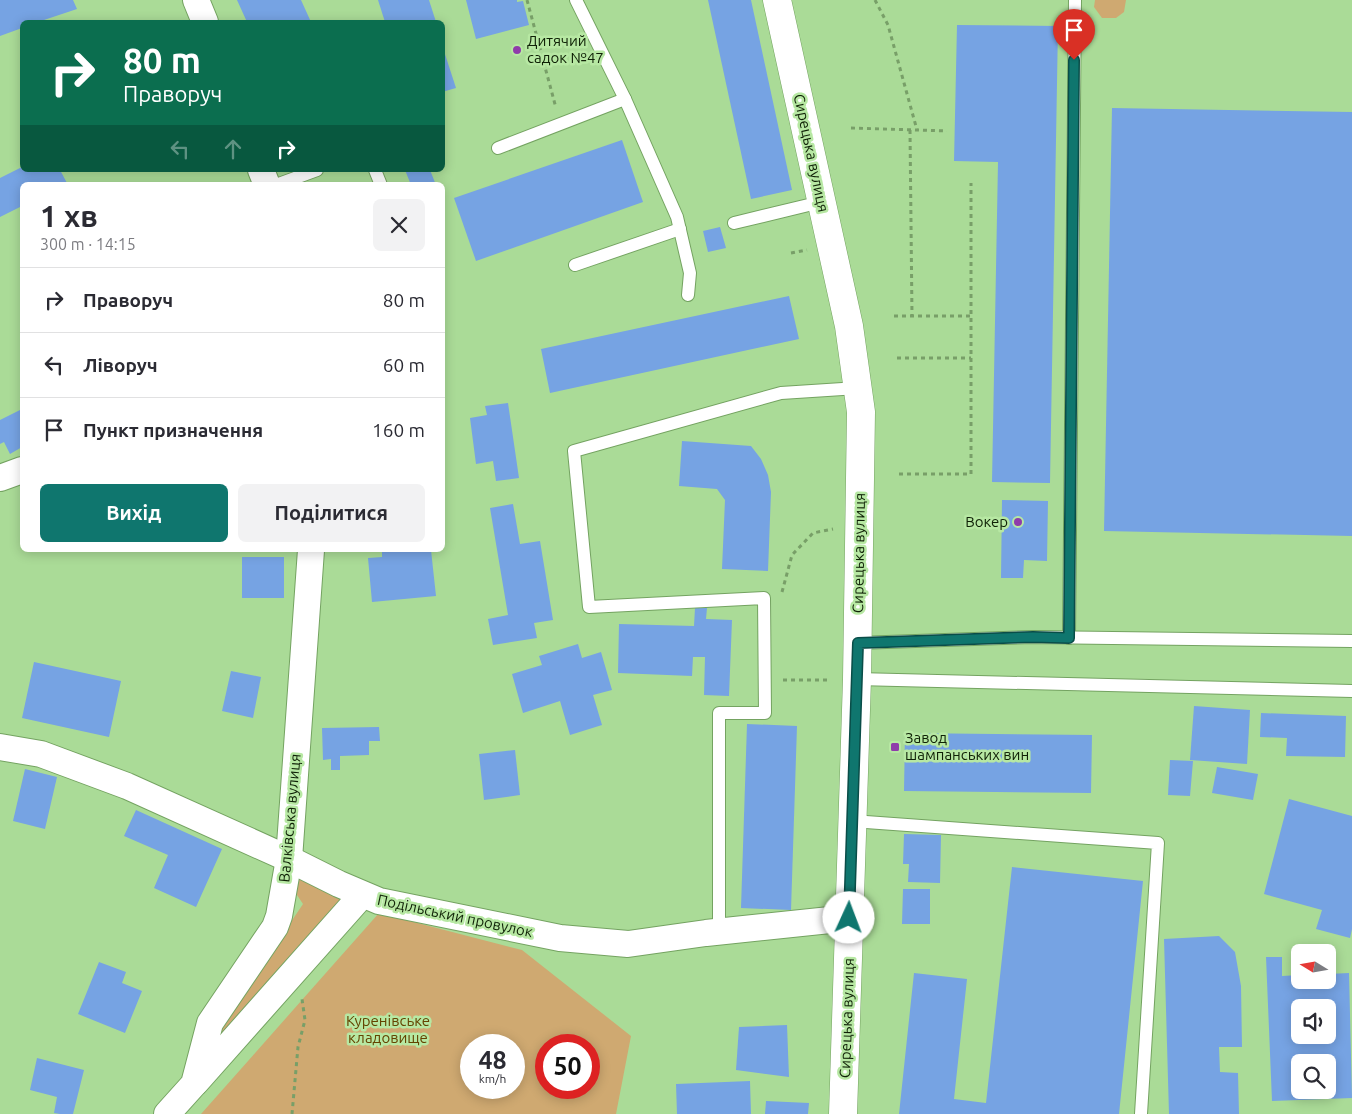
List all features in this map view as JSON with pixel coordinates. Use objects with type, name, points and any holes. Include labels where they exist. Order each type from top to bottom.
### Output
[{"type":"main road","name":"Сирецька вулиця","points":[[777,0],[849,326],[861,412],[858,643],[843,1114]]},
{"type":"street","points":[[196,0],[203,20]]},
{"type":"street","points":[[0,478],[20,471]]},
{"type":"street","name":"Валківська вулиця","points":[[167,1114],[194,1084],[210,1023],[275,927],[279,916],[289,860],[311,552]]},
{"type":"street","name":"Подільський провулок","points":[[0,748],[41,754],[127,786],[362,895],[379,901],[570,938],[628,944],[849,918]]},
{"type":"street","points":[[194,1084],[362,895]]},
{"type":"lane","points":[[576,0],[626,99],[677,217],[690,273],[688,295]]},
{"type":"lane","points":[[1069,638],[1075,0]]},
{"type":"lane","points":[[498,148],[626,99]]},
{"type":"lane","points":[[284,182],[312,172]]},
{"type":"lane","points":[[734,223],[821,202]]},
{"type":"lane","points":[[575,265],[680,229]]},
{"type":"lane","points":[[719,932],[719,713],[765,712],[764,598],[589,607],[574,451],[781,393],[858,388]]},
{"type":"lane","points":[[858,643],[1033,637],[1352,641]]},
{"type":"lane","points":[[857,679],[1352,691]]},
{"type":"lane","points":[[852,821],[1158,844],[1141,1114]]},
{"type":"path","points":[[527,0],[561,124]]},
{"type":"path","points":[[875,0],[888,25],[917,130]]},
{"type":"path","points":[[851,128],[946,131]]},
{"type":"path","points":[[910,130],[912,316]]},
{"type":"path","points":[[899,474],[970,474],[971,183]]},
{"type":"path","points":[[792,253],[799,252]]},
{"type":"path","points":[[894,316],[971,316]]},
{"type":"path","points":[[898,358],[971,358]]},
{"type":"path","points":[[780,600],[792,555],[812,533],[833,529]]},
{"type":"path","points":[[765,680],[830,680]]},
{"type":"path","points":[[292,1114],[298,1046],[306,1020],[293,973]]},
{"type":"green space","points":[[1095,0],[1126,0],[1124,12],[1116,18],[1102,18],[1094,7]]},
{"type":"green space","points":[[295,876],[341,893],[342,905],[222,1041],[218,1036],[236,1004],[303,904],[291,886]]},
{"type":"green space","name":"Куренівське кладовище","points":[[379,913],[522,950],[631,1036],[616,1114],[201,1114]]},
{"type":"building","points":[[0,0],[73,0],[77,9],[44,20],[20,20],[20,29],[0,36]]},
{"type":"building","points":[[237,0],[301,0],[310,20],[246,20]]},
{"type":"building","points":[[378,0],[429,0],[435,20],[384,20]]},
{"type":"building","points":[[466,0],[523,1],[529,25],[476,39]]},
{"type":"building","points":[[708,0],[751,0],[792,190],[751,199]]},
{"type":"building","points":[[957,25],[1058,26],[1050,483],[992,482],[998,162],[954,161]]},
{"type":"building","points":[[445,54],[456,88],[445,91]]},
{"type":"building","points":[[1112,108],[1352,112],[1352,536],[1104,531]]},
{"type":"building","points":[[622,140],[643,202],[476,261],[454,198]]},
{"type":"building","points":[[20,168],[20,172],[61,172],[66,182],[20,182],[20,207],[0,217],[0,178]]},
{"type":"building","points":[[406,172],[431,172],[435,182],[410,182]]},
{"type":"building","points":[[720,227],[726,248],[708,252],[703,231]]},
{"type":"building","points":[[789,296],[799,339],[550,393],[541,349]]},
{"type":"building","points":[[508,403],[519,478],[496,481],[493,461],[476,464],[470,418],[487,415],[485,406]]},
{"type":"building","points":[[20,410],[20,448],[10,454],[4,442],[0,444],[0,420]]},
{"type":"building","points":[[682,441],[751,446],[761,459],[768,475],[771,492],[768,571],[722,569],[725,500],[717,489],[679,486]]},
{"type":"building","points":[[1002,500],[1048,501],[1047,561],[1024,560],[1023,578],[1001,578]]},
{"type":"building","points":[[513,504],[520,544],[540,541],[553,620],[534,623],[537,638],[493,645],[488,619],[508,615],[490,508]]},
{"type":"building","points":[[382,552],[431,552],[436,596],[372,602],[368,558],[382,557]]},
{"type":"building","points":[[242,557],[284,557],[284,598],[242,598]]},
{"type":"building","points":[[695,608],[707,608],[706,619],[732,620],[729,696],[704,695],[705,657],[693,657],[692,676],[618,673],[619,624],[694,626]]},
{"type":"building","points":[[578,644],[582,658],[601,652],[612,690],[593,695],[602,725],[570,735],[560,701],[523,713],[512,674],[542,665],[539,656]]},
{"type":"building","points":[[34,662],[121,681],[109,737],[22,718]]},
{"type":"building","points":[[231,671],[261,677],[253,718],[222,711]]},
{"type":"building","points":[[1194,706],[1250,710],[1247,764],[1190,760]]},
{"type":"building","points":[[1261,713],[1346,716],[1345,757],[1286,756],[1287,738],[1260,737]]},
{"type":"building","points":[[747,724],[797,726],[791,910],[741,908]]},
{"type":"building","points":[[379,727],[380,741],[369,741],[369,755],[340,756],[340,770],[331,770],[331,759],[323,760],[322,728]]},
{"type":"building","points":[[905,733],[1092,735],[1091,793],[904,791]]},
{"type":"building","points":[[515,750],[520,795],[484,800],[479,754]]},
{"type":"building","points":[[1170,760],[1193,761],[1190,796],[1168,795]]},
{"type":"building","points":[[1217,767],[1258,774],[1253,800],[1212,793]]},
{"type":"building","points":[[25,769],[57,777],[45,829],[13,821]]},
{"type":"building","points":[[1289,799],[1352,816],[1352,929],[1350,938],[1316,929],[1322,910],[1264,894]]},
{"type":"building","points":[[136,810],[222,849],[196,907],[154,888],[168,855],[124,836]]},
{"type":"building","points":[[904,834],[941,835],[940,883],[908,882],[909,864],[903,864]]},
{"type":"building","points":[[1012,867],[1143,881],[1119,1114],[899,1114],[914,973],[967,979],[954,1099],[986,1103]]},
{"type":"building","points":[[903,889],[930,889],[930,924],[902,924]]},
{"type":"building","points":[[1219,936],[1235,952],[1241,986],[1242,1047],[1219,1047],[1220,1072],[1238,1073],[1239,1114],[1169,1114],[1164,939]]},
{"type":"building","points":[[1266,957],[1282,957],[1282,976],[1291,976],[1291,989],[1336,989],[1336,974],[1349,973],[1352,1098],[1336,1099],[1336,1054],[1291,1054],[1291,1099],[1325,1099],[1272,1101]]},
{"type":"building","points":[[99,962],[126,972],[122,983],[142,991],[125,1033],[78,1014]]},
{"type":"building","points":[[787,1025],[789,1077],[736,1070],[739,1027]]},
{"type":"building","points":[[37,1058],[84,1070],[73,1114],[54,1113],[57,1097],[30,1090]]},
{"type":"building","points":[[750,1081],[751,1114],[677,1114],[676,1084]]},
{"type":"building","points":[[766,1101],[809,1103],[808,1114],[765,1114]]},
{"type":"place","name":"Дитячий садок №47","points":[[517,50]]},
{"type":"place","name":"Вокер","points":[[1018,522]]},
{"type":"place","name":"Завод шампанських вин","points":[[895,747]]},
{"type":"route","points":[[849,918],[858,643],[1033,637],[1069,638],[1074,60]]}]
